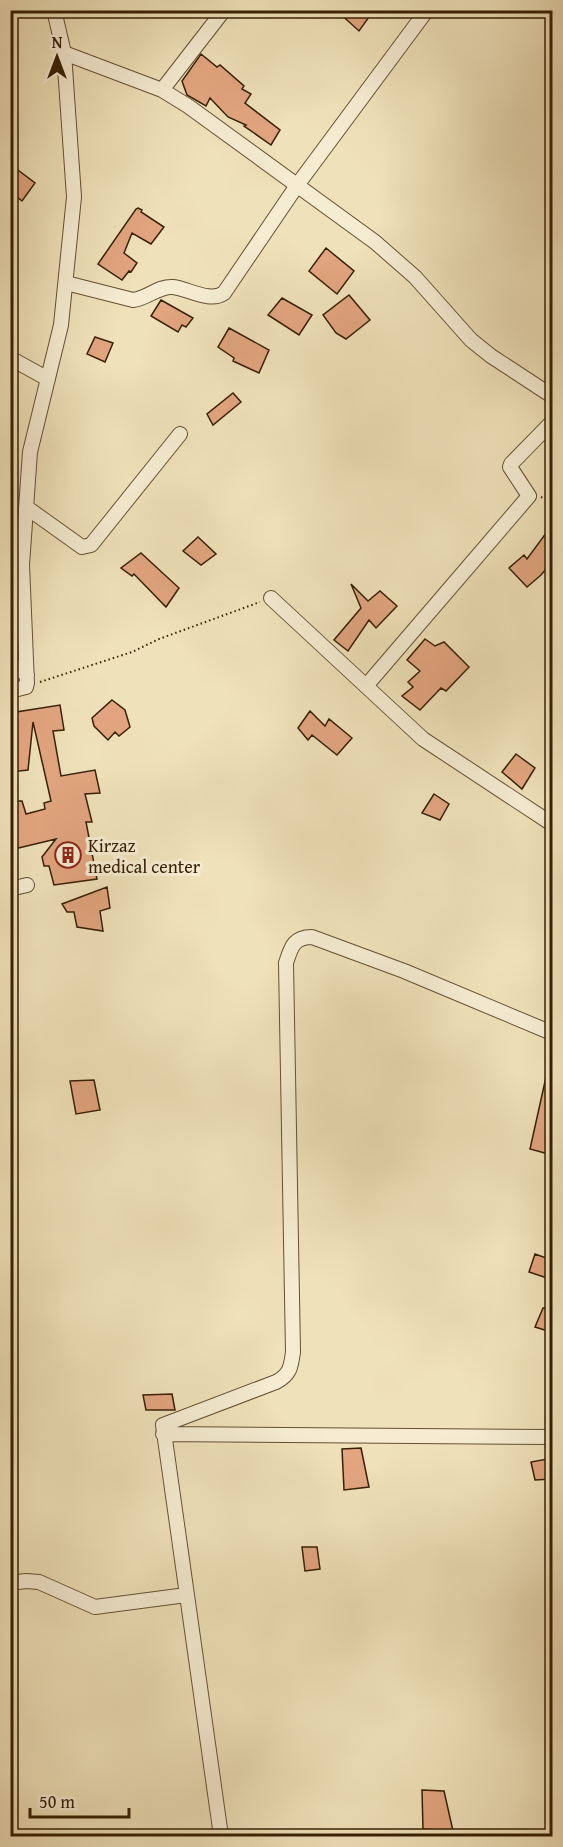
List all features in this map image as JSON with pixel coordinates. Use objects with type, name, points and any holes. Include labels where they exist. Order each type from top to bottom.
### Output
[{"type":"street","points":[[27,681],[16,562],[26,507],[30,452],[62,325],[74,197],[64,53],[54,10]]},
{"type":"street","points":[[162,90],[224,10]]},
{"type":"street","points":[[66,283],[133,300],[143,298],[163,288],[173,287],[218,298],[224,293],[298,184],[427,10]]},
{"type":"street","points":[[64,53],[162,90],[188,106],[298,184],[383,249],[415,278],[471,340],[552,396]]},
{"type":"street","points":[[10,358],[48,379]]},
{"type":"street","points":[[366,686],[529,496],[510,467],[552,422]]},
{"type":"street","points":[[26,507],[82,547],[91,545],[180,434]]},
{"type":"street","points":[[271,598],[423,739],[552,824]]},
{"type":"street","points":[[10,663],[27,681]]},
{"type":"street","points":[[10,691],[27,681]]},
{"type":"street","points":[[10,889],[27,885]]},
{"type":"street","points":[[221,1836],[163,1424],[276,1382],[289,1373],[291,1366],[293,1340],[286,963],[291,946],[296,940],[312,938],[404,971],[552,1033]]},
{"type":"street","points":[[163,1434],[552,1437]]},
{"type":"street","points":[[10,1583],[39,1582],[95,1606],[186,1595]]},
{"type":"path","points":[[27,681],[132,652],[159,639],[271,598]]},
{"type":"building","points":[[336,10],[374,10],[359,31]]},
{"type":"building","points":[[201,54],[217,67],[220,65],[244,86],[242,89],[251,94],[245,103],[280,130],[271,145],[244,126],[246,125],[228,117],[210,98],[206,106],[187,95],[182,81]]},
{"type":"building","points":[[10,164],[35,183],[22,201],[12,193],[14,188],[10,186]]},
{"type":"building","points":[[138,208],[164,227],[151,244],[132,233],[124,253],[137,263],[122,280],[98,264]]},
{"type":"building","points":[[326,248],[354,271],[337,294],[309,271]]},
{"type":"building","points":[[349,295],[370,320],[346,339],[336,333],[323,315]]},
{"type":"building","points":[[282,298],[312,315],[299,335],[268,315]]},
{"type":"building","points":[[161,300],[193,318],[186,327],[182,325],[178,332],[151,316]]},
{"type":"building","points":[[229,328],[269,350],[259,373],[233,361],[234,358],[218,347]]},
{"type":"building","points":[[95,337],[113,343],[105,362],[87,354]]},
{"type":"building","points":[[233,393],[241,402],[213,425],[207,414]]},
{"type":"building","points":[[552,525],[552,562],[527,587],[509,568],[524,555],[527,559]]},
{"type":"building","points":[[198,537],[216,554],[201,565],[183,551]]},
{"type":"building","points":[[141,553],[179,588],[166,607],[134,574],[132,576],[121,568]]},
{"type":"building","points":[[351,584],[368,601],[380,591],[397,606],[376,628],[369,620],[348,651],[334,640],[361,608]]},
{"type":"building","points":[[425,639],[435,646],[444,642],[469,667],[446,691],[441,688],[420,710],[402,696],[413,687],[408,682],[420,671],[407,660]]},
{"type":"building","points":[[112,700],[125,710],[130,727],[119,736],[115,732],[108,740],[94,726],[92,718]]},
{"type":"building","points":[[60,705],[64,730],[53,731],[61,776],[95,770],[100,793],[85,794],[92,822],[86,822],[97,879],[54,885],[49,866],[44,866],[42,857],[56,839],[10,850],[10,801],[22,801],[26,814],[45,809],[44,803],[51,801],[33,722],[28,770],[10,772],[10,713]]},
{"type":"building","points":[[310,711],[325,726],[329,719],[352,738],[337,755],[312,735],[308,740],[298,728]]},
{"type":"building","points":[[516,754],[535,768],[522,789],[502,772]]},
{"type":"building","points":[[434,794],[449,804],[440,820],[422,813]]},
{"type":"building","points":[[107,887],[110,908],[100,911],[103,931],[77,927],[74,912],[67,912],[62,904]]},
{"type":"building","points":[[548,1068],[552,1069],[552,1155],[530,1149]]},
{"type":"building","points":[[94,1080],[100,1110],[76,1114],[70,1081]]},
{"type":"building","points":[[535,1254],[552,1260],[550,1279],[529,1272]]},
{"type":"building","points":[[543,1308],[552,1308],[552,1330],[535,1327]]},
{"type":"building","points":[[172,1394],[175,1410],[146,1410],[143,1395]]},
{"type":"building","points":[[361,1448],[369,1487],[344,1490],[342,1449]]},
{"type":"building","points":[[547,1459],[552,1479],[535,1480],[531,1462]]},
{"type":"building","points":[[302,1547],[317,1547],[320,1569],[305,1571]]},
{"type":"building","points":[[422,1790],[444,1791],[453,1831],[423,1829]]},
{"type":"place","name":"Kirzaz medical center","points":[[68,855]]}]
